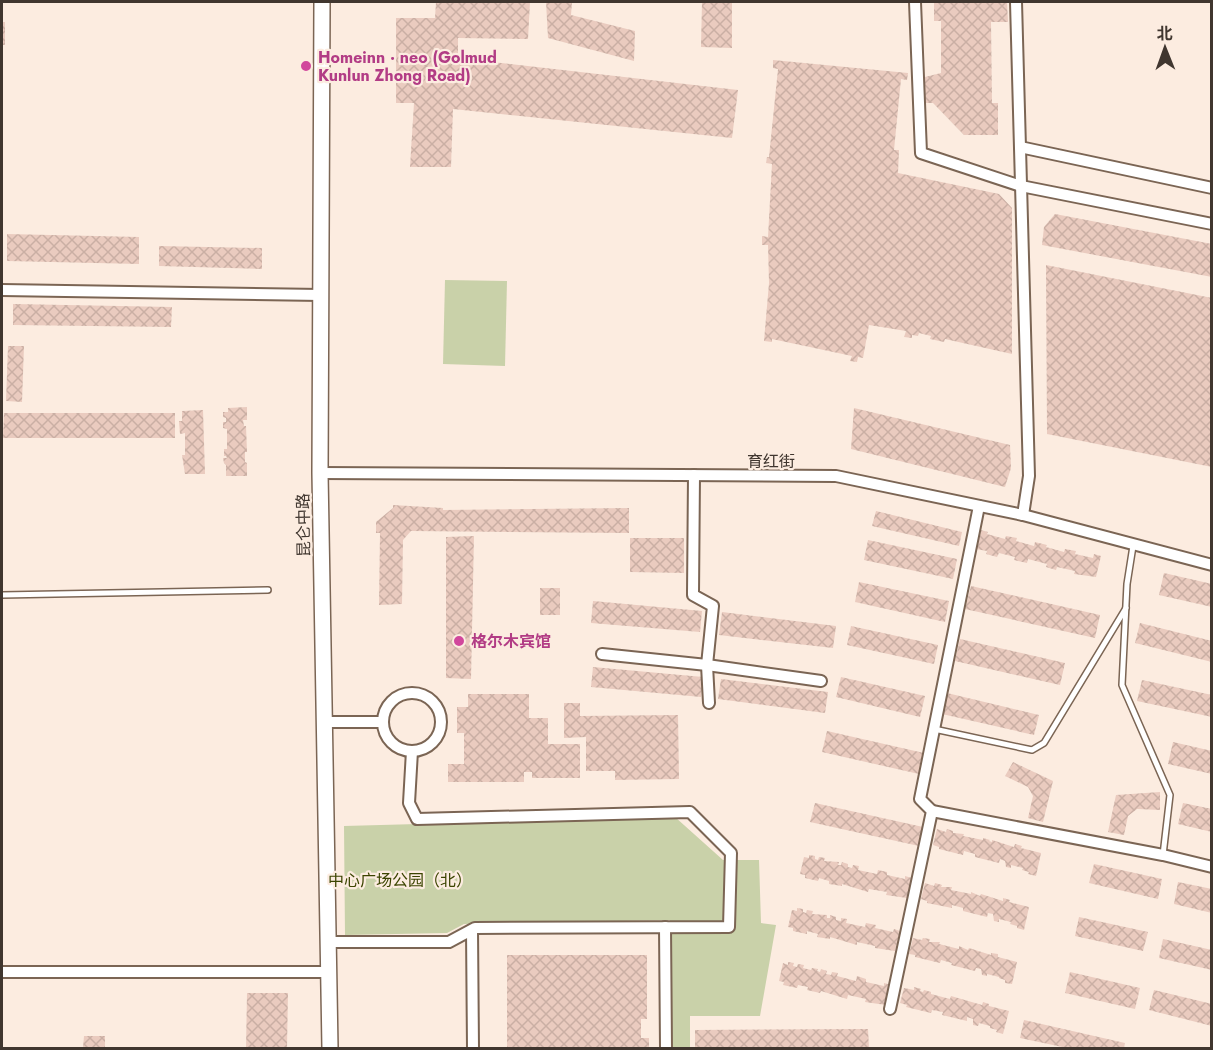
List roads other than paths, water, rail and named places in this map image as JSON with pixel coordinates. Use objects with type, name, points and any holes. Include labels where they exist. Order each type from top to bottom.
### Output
[{"type":"main road","name":"昆仑中路","points":[[322,2],[320,473],[330,1048]]},
{"type":"street","points":[[915,2],[921,153],[1021,186],[1212,224]]},
{"type":"street","points":[[1017,2],[1029,476],[1023,515]]},
{"type":"street","points":[[1020,147],[1212,188]]},
{"type":"street","points":[[2,290],[321,295]]},
{"type":"street","name":"育红街","points":[[320,473],[836,476],[1023,515],[1133,546],[1212,565]]},
{"type":"street","points":[[694,475],[693,595],[713,606],[707,665],[709,703]]},
{"type":"street","points":[[979,507],[920,799],[932,811],[1163,855],[1212,867]]},
{"type":"street","points":[[602,654],[707,665],[821,681]]},
{"type":"street","points":[[412,692],[431,699],[441,717],[441,727],[438,737],[431,744],[422,750],[412,752],[394,746],[384,731],[382,722],[388,705],[394,698],[412,692]]},
{"type":"street","points":[[325,722],[382,722]]},
{"type":"street","points":[[329,942],[449,942],[476,928],[729,927],[731,853],[690,812],[417,819],[409,803],[412,752]]},
{"type":"street","points":[[890,1009],[932,811]]},
{"type":"street","points":[[665,927],[666,1048]]},
{"type":"street","points":[[472,930],[473,1048]]},
{"type":"street","points":[[2,972],[330,972]]},
{"type":"lane","points":[[1133,546],[1127,584],[1122,685],[1170,795],[1163,855]]},
{"type":"lane","points":[[2,596],[268,590]]},
{"type":"lane","points":[[934,729],[1032,750],[1044,743],[1126,607]]},
{"type":"place","name":"Homeinn · neo (Golmud Kunlun Zhong Road)","points":[[306,66]]},
{"type":"place","name":"格尔木宾馆","points":[[459,641]]},
{"type":"park label","name":"中心广场公园（北）","points":[[400,880]]}]
